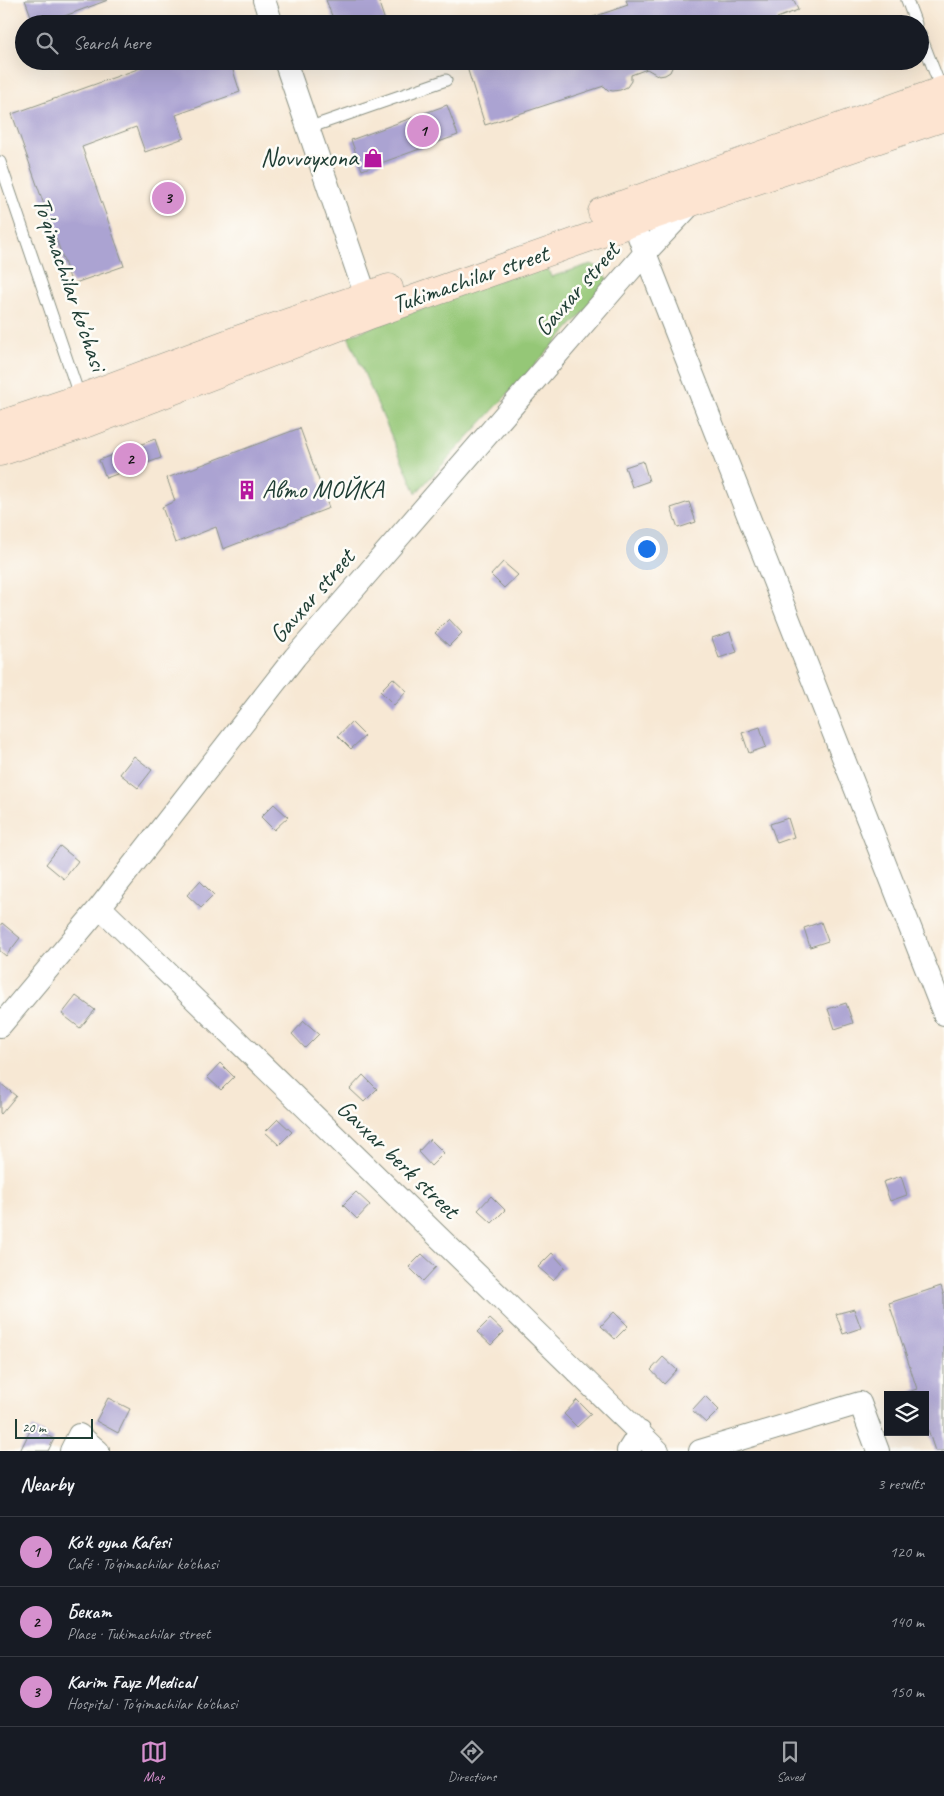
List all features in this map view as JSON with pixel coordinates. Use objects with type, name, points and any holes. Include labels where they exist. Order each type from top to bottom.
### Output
[{"type":"main road","name":"Tukimachilar street","points":[[630,212],[694,201],[944,98]]},
{"type":"main road","name":"Tukimachilar street","points":[[0,452],[84,411],[368,305],[944,98]]},
{"type":"main road","name":"Tukimachilar street","points":[[0,425],[84,411]]},
{"type":"street","points":[[264,0],[269,15]]},
{"type":"street","points":[[288,70],[368,305]]},
{"type":"street","points":[[694,201],[645,253],[944,1014]]},
{"type":"street","name":"Gavxar street","points":[[0,1026],[100,906],[295,657],[645,253],[630,212]]},
{"type":"street","name":"Gavxar berk street","points":[[100,906],[658,1451]]},
{"type":"street","points":[[700,1451],[860,1403],[878,1451]]},
{"type":"street","points":[[628,1451],[640,1432]]},
{"type":"street","points":[[70,1451],[79,1435],[98,1451]]},
{"type":"lane","points":[[907,0],[913,15]]},
{"type":"lane","points":[[929,58],[944,98]]},
{"type":"lane","points":[[308,128],[446,80]]},
{"type":"lane","name":"To'qimachilar ko'chasi","points":[[0,162],[84,411]]},
{"type":"green space","points":[[546,263],[551,277],[591,264],[602,269],[610,284],[416,493],[348,336]]},
{"type":"building","points":[[25,0],[108,0],[67,15],[31,15]]},
{"type":"building","points":[[326,0],[378,0],[383,15],[332,15]]},
{"type":"building","points":[[626,0],[794,0],[798,10],[785,15],[599,15],[628,5]]},
{"type":"building","points":[[135,70],[233,70],[240,92],[176,115],[184,138],[145,152],[136,127],[82,147],[124,266],[72,284],[12,114]]},
{"type":"building","points":[[468,70],[644,70],[631,75],[631,81],[627,87],[620,90],[608,90],[604,86],[485,125]]},
{"type":"building","points":[[649,70],[671,70],[665,75],[659,76]]},
{"type":"building","points":[[447,105],[458,135],[362,170],[351,140]]},
{"type":"building","name":"Авто МОЙКА","points":[[300,428],[329,508],[223,549],[216,527],[175,543],[162,507],[175,501],[167,478]]},
{"type":"building","points":[[155,439],[161,458],[106,478],[99,460]]},
{"type":"building","points":[[643,461],[649,481],[632,487],[625,467]]},
{"type":"building","points":[[689,502],[696,522],[678,528],[671,508]]},
{"type":"building","points":[[503,562],[518,575],[504,588],[491,575]]},
{"type":"building","points":[[449,619],[462,633],[449,646],[435,633]]},
{"type":"building","points":[[730,632],[737,652],[719,658],[712,638]]},
{"type":"building","points":[[393,678],[407,691],[394,705],[380,691]]},
{"type":"building","points":[[351,722],[365,736],[351,749],[338,736]]},
{"type":"building","points":[[760,727],[766,747],[749,753],[742,733]]},
{"type":"building","points":[[134,756],[152,770],[138,788],[120,774]]},
{"type":"building","points":[[274,804],[288,817],[274,830],[261,817]]},
{"type":"building","points":[[788,818],[794,837],[777,843],[770,824]]},
{"type":"building","points":[[60,846],[78,861],[64,879],[46,864]]},
{"type":"building","points":[[200,881],[214,895],[201,908],[187,895]]},
{"type":"building","points":[[821,922],[828,941],[810,947],[804,928]]},
{"type":"building","points":[[2,923],[20,938],[6,956],[0,951],[0,926]]},
{"type":"building","points":[[76,996],[95,1010],[80,1028],[62,1014]]},
{"type":"building","points":[[846,1003],[853,1023],[835,1029],[828,1009]]},
{"type":"building","points":[[304,1021],[319,1034],[305,1048],[292,1034]]},
{"type":"building","points":[[220,1063],[234,1077],[221,1090],[207,1077]]},
{"type":"building","points":[[363,1075],[377,1089],[364,1102],[350,1089]]},
{"type":"building","points":[[0,1083],[16,1096],[1,1114],[0,1113]]},
{"type":"building","points":[[278,1119],[292,1132],[279,1145],[265,1132]]},
{"type":"building","points":[[430,1139],[444,1153],[431,1166],[418,1152]]},
{"type":"building","points":[[901,1176],[907,1195],[890,1201],[883,1182]]},
{"type":"building","points":[[356,1192],[370,1205],[357,1219],[343,1205]]},
{"type":"building","points":[[491,1196],[505,1210],[492,1223],[478,1210]]},
{"type":"building","points":[[552,1253],[565,1267],[553,1280],[538,1267]]},
{"type":"building","points":[[422,1254],[436,1267],[423,1281],[409,1267]]},
{"type":"building","points":[[941,1286],[944,1296],[944,1451],[935,1451],[929,1433],[929,1391],[911,1391],[917,1389],[889,1303]]},
{"type":"building","points":[[854,1309],[861,1328],[843,1334],[836,1314]]},
{"type":"building","points":[[614,1312],[628,1326],[615,1339],[601,1326]]},
{"type":"building","points":[[490,1319],[504,1332],[491,1345],[477,1332]]},
{"type":"building","points":[[663,1357],[677,1370],[664,1384],[651,1370]]},
{"type":"building","points":[[705,1396],[719,1410],[706,1423],[692,1410]]},
{"type":"building","points":[[108,1398],[130,1409],[118,1433],[96,1421]]},
{"type":"building","points":[[577,1400],[591,1414],[577,1427],[564,1414]]},
{"type":"building","points":[[32,1427],[54,1439],[48,1451],[20,1451]]},
{"type":"place","name":"Ko'k oyna Kafesi","points":[[423,131]]},
{"type":"place","name":"Novvoyxona","points":[[373,158]]},
{"type":"place","name":"Karim Fayz Medical","points":[[168,198]]},
{"type":"place","name":"Бекат","points":[[130,459]]},
{"type":"place","name":"Авто МОЙКА","points":[[247,490]]}]
